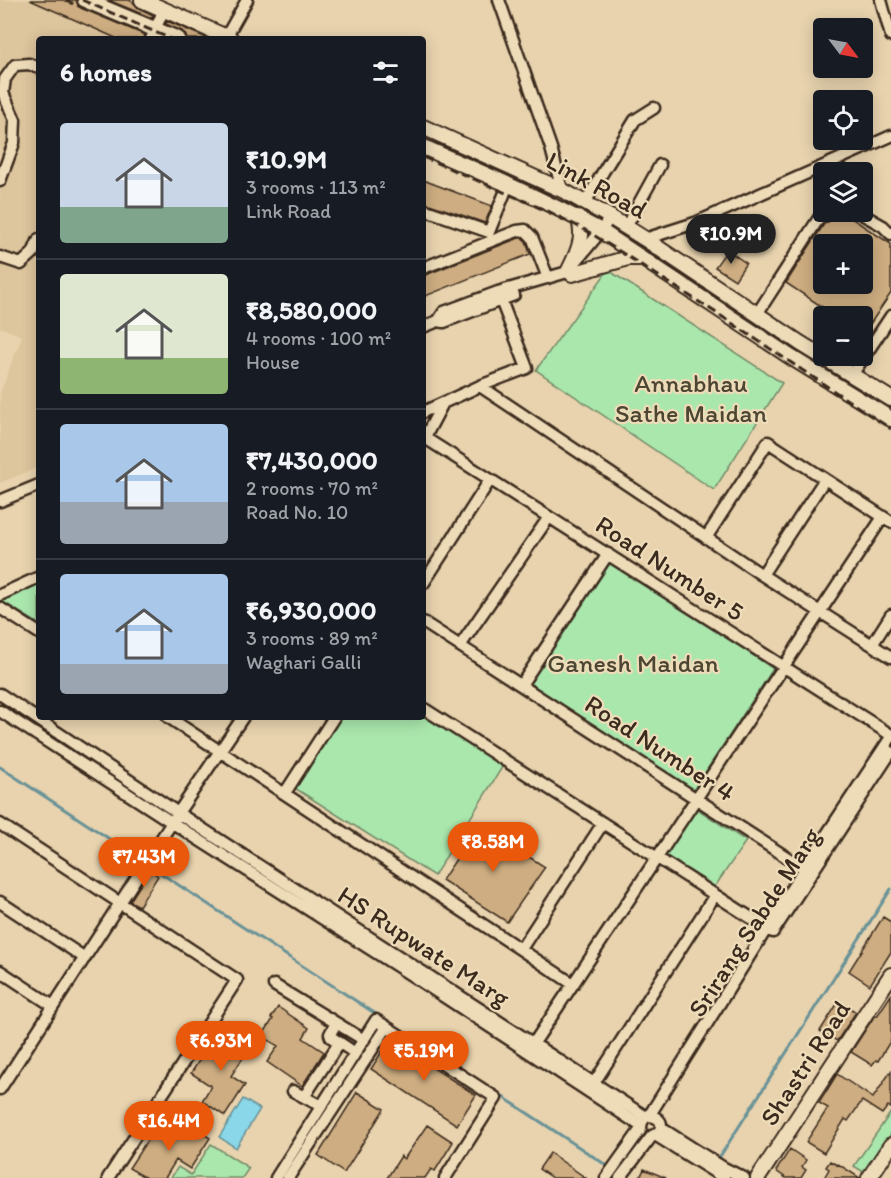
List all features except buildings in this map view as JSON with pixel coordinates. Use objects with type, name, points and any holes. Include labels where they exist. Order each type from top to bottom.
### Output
[{"type":"main road","points":[[85,0],[153,34]]},
{"type":"main road","points":[[142,0],[224,36]]},
{"type":"main road","name":"Link Road","points":[[426,128],[562,190],[585,203],[645,239],[800,343],[891,399]]},
{"type":"main road","name":"Link Road","points":[[426,148],[480,171],[603,232],[792,358],[891,419]]},
{"type":"main road","points":[[480,171],[488,156]]},
{"type":"main road","points":[[571,272],[578,253],[580,238],[581,225],[578,218]]},
{"type":"main road","points":[[571,272],[628,258],[642,258]]},
{"type":"main road","name":"Shastri Road","points":[[758,1178],[891,975]]},
{"type":"main road","points":[[869,1178],[891,1145]]},
{"type":"street","points":[[229,36],[247,0]]},
{"type":"street","points":[[499,0],[551,148],[562,190]]},
{"type":"street","points":[[881,0],[891,36]]},
{"type":"street","points":[[153,34],[164,9]]},
{"type":"street","points":[[0,181],[14,143],[15,120],[3,93],[5,79],[15,65],[29,64],[36,67]]},
{"type":"street","points":[[585,203],[635,120],[654,108]]},
{"type":"street","points":[[645,239],[695,223],[891,136]]},
{"type":"street","points":[[426,326],[438,321],[444,312],[566,278],[603,232],[617,222],[660,165]]},
{"type":"street","points":[[490,237],[508,185]]},
{"type":"street","points":[[426,210],[490,237]]},
{"type":"street","points":[[873,220],[891,234]]},
{"type":"street","points":[[757,314],[816,222]]},
{"type":"street","points":[[426,267],[490,237],[525,230],[532,237],[548,278]]},
{"type":"street","points":[[0,257],[21,264],[33,253],[36,246]]},
{"type":"street","points":[[500,296],[571,272]]},
{"type":"street","points":[[426,411],[527,368],[500,296]]},
{"type":"street","points":[[852,375],[891,316]]},
{"type":"street","points":[[480,386],[819,613],[891,657]]},
{"type":"street","points":[[426,436],[443,404]]},
{"type":"street","name":"Road Number 5","points":[[426,441],[608,554],[891,736]]},
{"type":"street","points":[[603,1095],[531,1048],[819,613],[887,519],[768,442],[706,538]]},
{"type":"street","points":[[762,575],[825,479]]},
{"type":"street","points":[[426,579],[490,480]]},
{"type":"street","points":[[0,501],[36,486]]},
{"type":"street","points":[[460,646],[549,517]]},
{"type":"street","points":[[521,685],[608,554]]},
{"type":"street","points":[[0,595],[36,578]]},
{"type":"street","points":[[0,608],[36,631]]},
{"type":"street","points":[[872,645],[891,615]]},
{"type":"street","name":"Road Number 4","points":[[426,624],[808,871]]},
{"type":"street","points":[[0,694],[36,720]]},
{"type":"street","points":[[426,710],[770,931]]},
{"type":"street","points":[[0,711],[175,818]]},
{"type":"street","points":[[37,720],[175,818]]},
{"type":"street","points":[[173,720],[573,984]]},
{"type":"street","points":[[0,1089],[241,720]]},
{"type":"street","points":[[285,793],[332,720]]},
{"type":"street","points":[[858,794],[891,736]]},
{"type":"street","name":"Srirang Sabde Marg","points":[[615,1174],[858,794],[891,752]]},
{"type":"street","name":"HS Rupwate Marg","points":[[175,818],[531,1048],[594,1083],[603,1095],[647,1121],[645,1134],[656,1133],[723,1174],[744,1178]]},
{"type":"street","points":[[521,949],[603,823]]},
{"type":"street","points":[[0,825],[237,980],[108,1178]]},
{"type":"street","points":[[594,1083],[715,895]]},
{"type":"street","points":[[0,902],[85,958]]},
{"type":"street","points":[[0,971],[53,1006]]},
{"type":"street","points":[[274,985],[364,1040]]},
{"type":"street","points":[[288,1178],[321,1106],[376,1020],[496,1098],[445,1178]]},
{"type":"street","points":[[336,1023],[330,1034],[331,1037],[355,1053]]},
{"type":"street","points":[[276,1178],[356,1075],[387,1027]]},
{"type":"street","points":[[304,1097],[339,1043]]},
{"type":"street","points":[[345,1068],[356,1075]]},
{"type":"street","points":[[293,1091],[321,1106]]},
{"type":"street","points":[[615,1174],[656,1133],[660,1121],[647,1121]]},
{"type":"shaded area","points":[[0,0],[38,0],[116,36],[36,36],[36,468],[0,483],[0,394],[22,336],[0,327]]},
{"type":"green space","name":"Annabhau Sathe Maidan","points":[[608,270],[782,383],[714,490],[536,370]]},
{"type":"green space","name":"Ganesh Maidan","points":[[608,555],[773,669],[693,791],[529,684]]},
{"type":"green space","points":[[36,583],[36,622],[0,600]]},
{"type":"green space","points":[[426,710],[506,761],[434,876],[293,787],[336,720],[426,720]]},
{"type":"green space","points":[[696,808],[746,841],[714,888],[664,855]]},
{"type":"green space","points":[[891,1112],[891,1134],[865,1173],[854,1166]]},
{"type":"green space","points":[[211,1144],[249,1168],[242,1178],[171,1178],[178,1167],[191,1175]]},
{"type":"water","points":[[243,1099],[260,1109],[236,1148],[219,1137]]},
{"type":"waterway","points":[[0,767],[143,861]]},
{"type":"waterway","points":[[148,865],[379,1016]]},
{"type":"waterway","points":[[717,1161],[891,889]]},
{"type":"waterway","points":[[500,1095],[609,1167]]},
{"type":"railway","points":[[65,0],[90,11]]},
{"type":"railway","points":[[82,0],[164,36]]},
{"type":"railway","points":[[426,158],[550,212],[587,231],[718,314],[891,429]]}]
